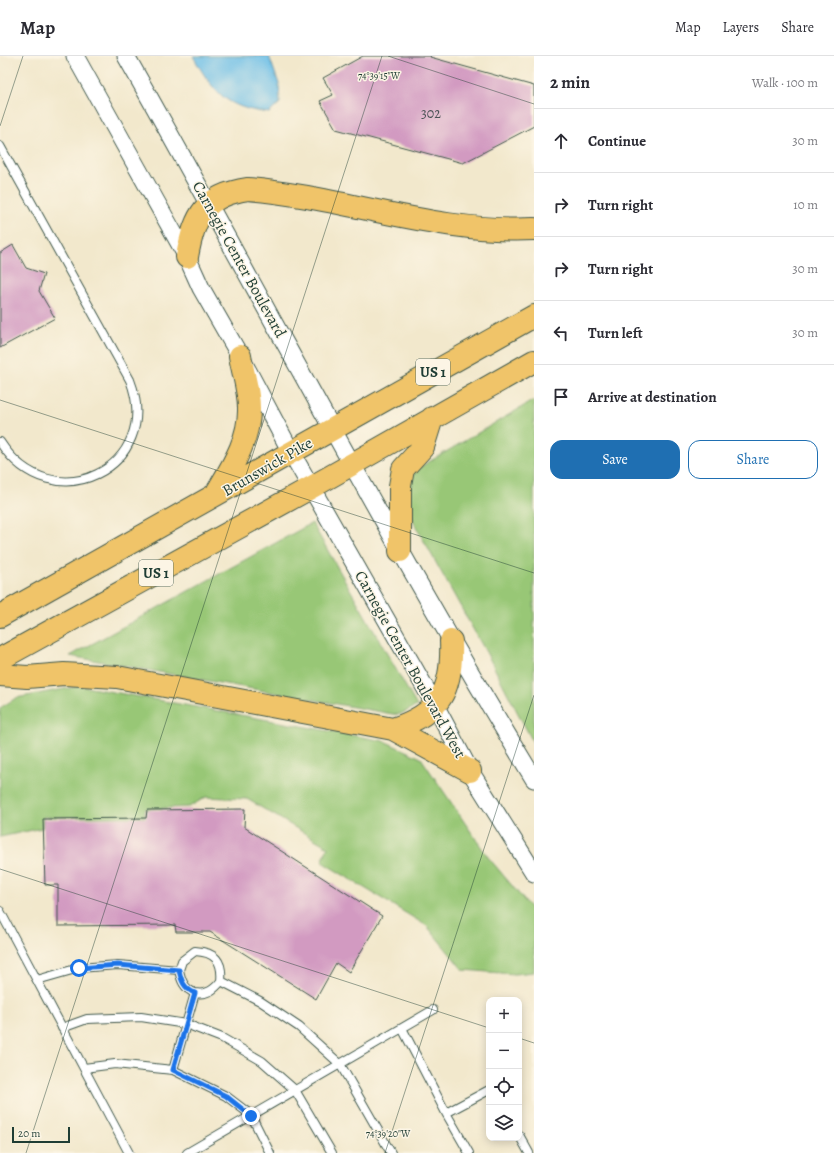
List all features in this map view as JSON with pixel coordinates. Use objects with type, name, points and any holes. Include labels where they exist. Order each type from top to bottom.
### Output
[{"type":"highway","points":[[187,258],[189,244],[196,223],[209,203],[220,195],[248,189],[463,226],[508,230],[534,228]]},
{"type":"highway","name":"Brunswick Pike","points":[[0,616],[534,316]]},
{"type":"highway","points":[[214,497],[233,465],[247,429],[249,408],[240,356]]},
{"type":"highway","name":"US 1","points":[[0,659],[312,487],[534,361]]},
{"type":"highway","points":[[400,551],[400,486],[403,469],[423,447],[432,418]]},
{"type":"highway","points":[[393,729],[420,718],[435,705],[448,683],[452,660],[451,641]]},
{"type":"highway","points":[[0,675],[27,677],[64,674],[117,677],[393,729],[470,771]]},
{"type":"street","points":[[75,56],[187,258],[201,288],[240,356],[291,452]]},
{"type":"street","name":"Carnegie Center Boulevard","points":[[126,56],[209,203],[352,464]]},
{"type":"street","name":"Carnegie Center Boulevard West","points":[[291,452],[435,705],[470,771],[534,873]]},
{"type":"street","points":[[352,464],[451,641],[534,779]]},
{"type":"lane","points":[[0,146],[130,380],[138,404],[134,432],[120,456],[111,466],[99,474],[84,479],[68,482],[50,480],[33,475],[19,466],[0,442]]},
{"type":"lane","points":[[0,911],[129,1153]]},
{"type":"lane","points":[[195,951],[204,951],[212,954],[219,962],[222,970],[221,981],[214,989],[201,994],[189,991],[183,984],[179,970],[182,961],[188,954],[195,951]]},
{"type":"lane","points":[[37,980],[79,968],[118,965],[179,970]]},
{"type":"lane","points":[[221,981],[260,1001],[299,1027],[340,1064],[391,1153]]},
{"type":"lane","points":[[173,1070],[195,993]]},
{"type":"lane","points":[[187,1153],[198,1150],[251,1116],[433,1010]]},
{"type":"lane","points":[[62,1028],[87,1019],[133,1017],[186,1024],[222,1038],[262,1061],[295,1090],[332,1153]]},
{"type":"lane","points":[[402,1028],[446,1113],[469,1153]]},
{"type":"lane","points":[[84,1068],[115,1064],[173,1070],[226,1096],[251,1116],[270,1153]]},
{"type":"lane","points":[[446,1113],[486,1092]]},
{"type":"lane","points":[[522,1140],[529,1153]]},
{"type":"green space","points":[[534,400],[534,744],[487,654],[415,525],[410,510],[408,491],[415,470]]},
{"type":"green space","points":[[312,523],[417,706],[398,715],[70,656]]},
{"type":"green space","points":[[80,686],[384,741],[421,758],[488,857],[534,912],[534,972],[514,974],[463,970],[427,926],[322,862],[328,847],[247,799],[206,797],[189,807],[145,809],[145,817],[43,817],[42,828],[0,837],[0,708],[16,698]]},
{"type":"water","points":[[193,56],[269,56],[279,84],[280,103],[269,113],[254,111],[231,102],[214,89]]},
{"type":"building","points":[[363,56],[431,56],[430,57],[534,86],[534,126],[463,163],[336,129],[320,101],[333,95],[323,78]]},
{"type":"building","points":[[13,245],[26,268],[44,274],[39,291],[55,318],[0,348],[0,253]]},
{"type":"building","points":[[245,809],[244,827],[382,916],[349,972],[336,963],[316,999],[210,932],[176,932],[175,925],[58,926],[58,885],[45,885],[43,819],[146,818],[147,810]]},
{"type":"route","points":[[79,968],[118,965],[179,970],[180,978],[183,984],[189,991],[195,993],[173,1070],[226,1096],[251,1116]]}]
